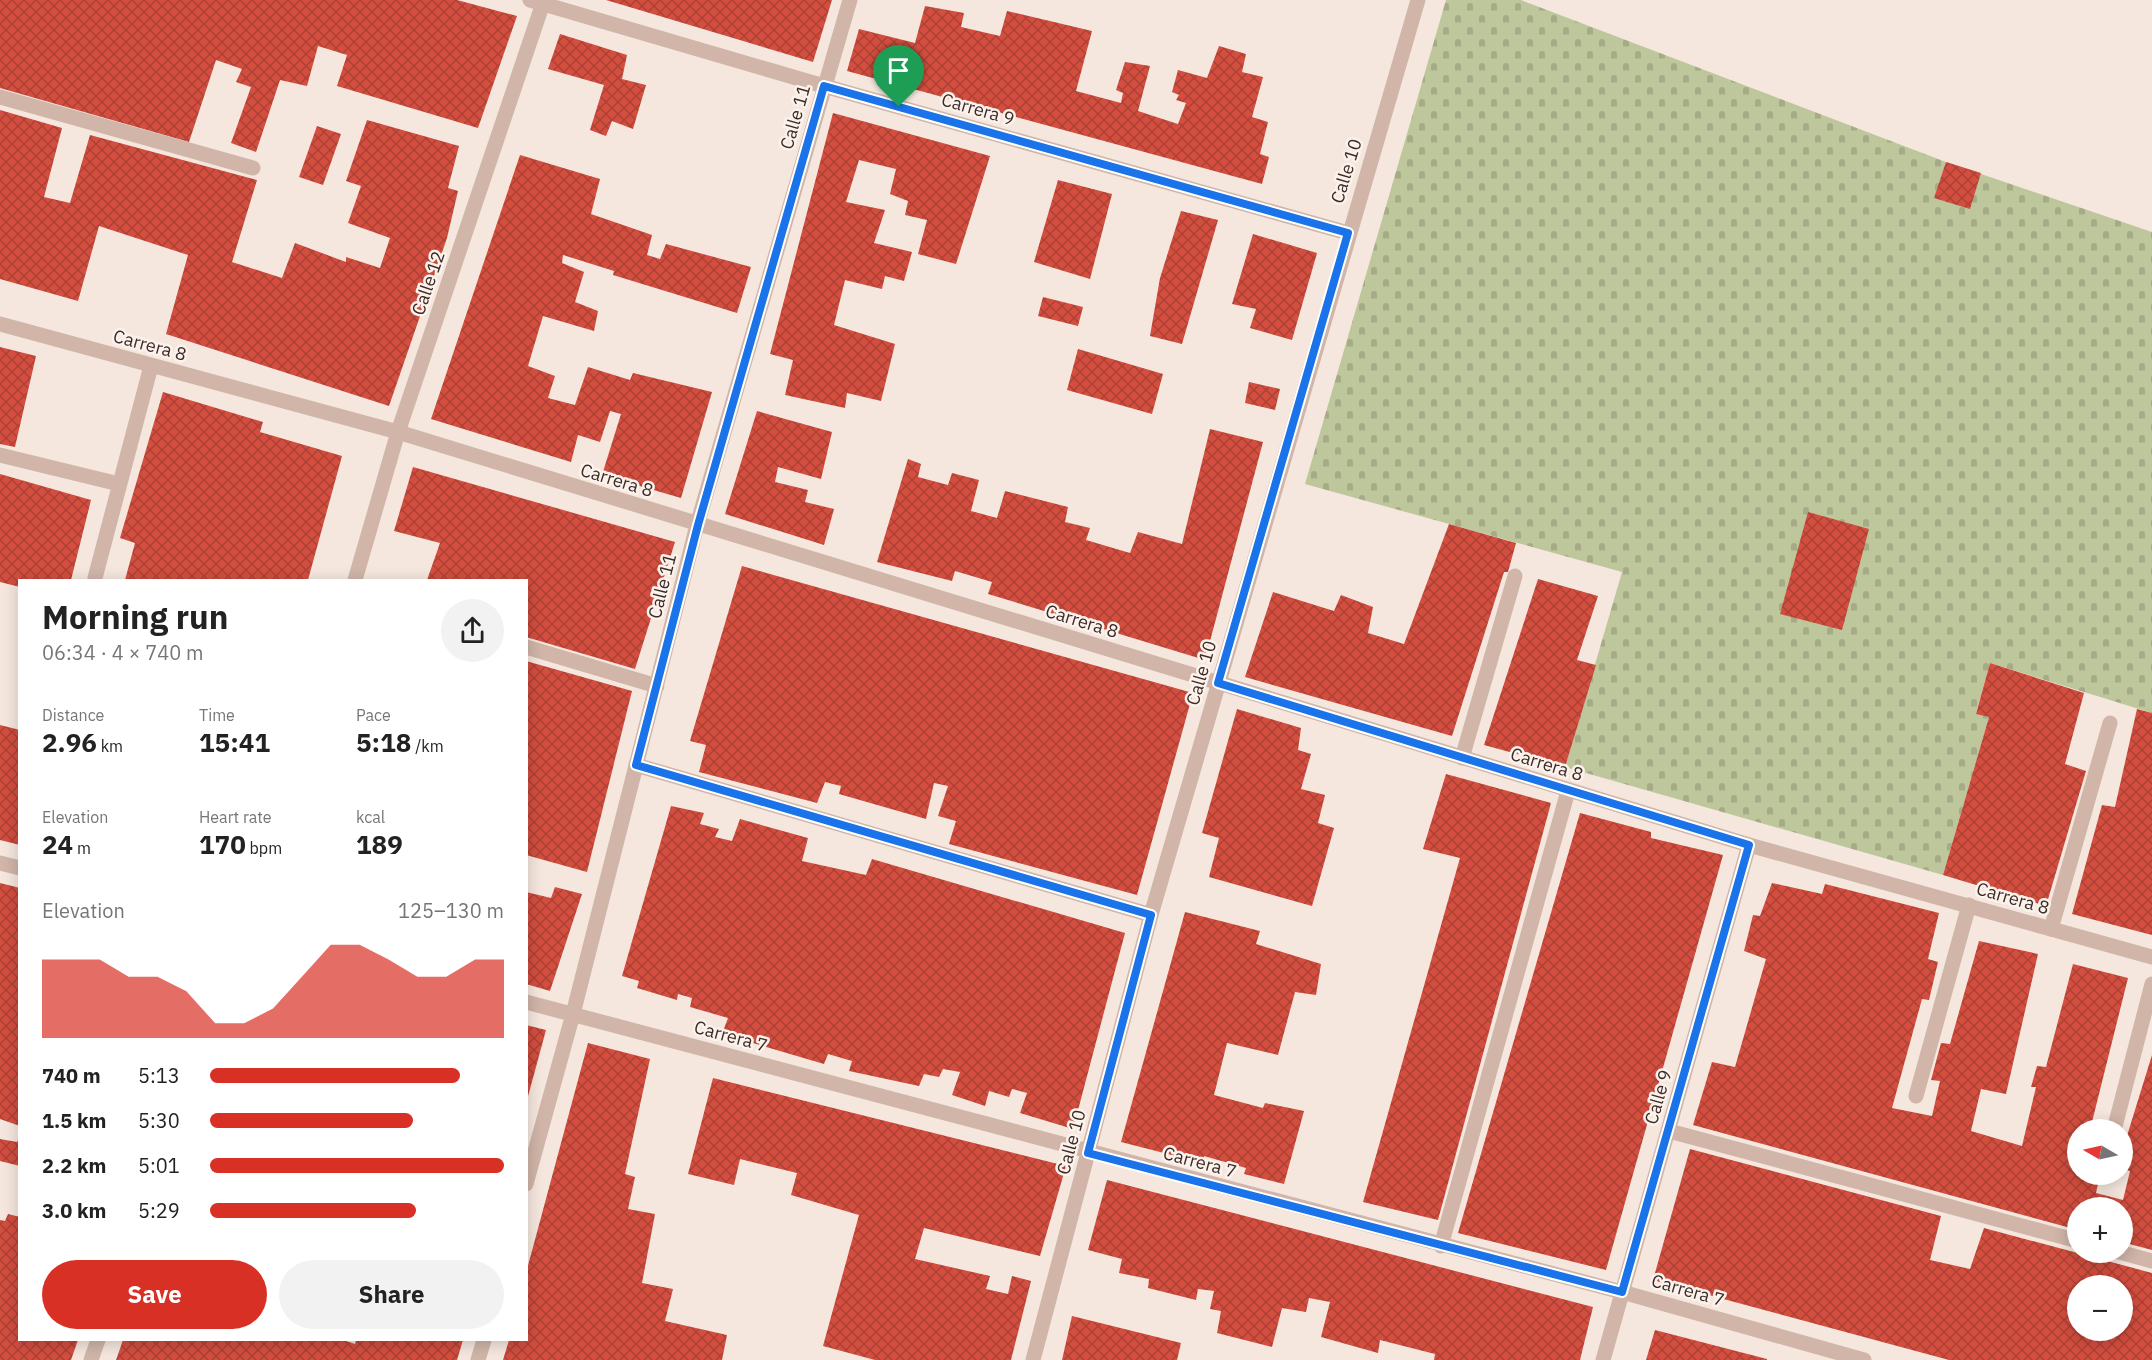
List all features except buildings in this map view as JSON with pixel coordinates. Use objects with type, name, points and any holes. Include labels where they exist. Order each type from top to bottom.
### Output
[{"type":"street","name":"Calle 11","points":[[528,1177],[573,1014],[698,525],[850,0]]},
{"type":"street","name":"Calle 10","points":[[1033,1360],[1151,915],[1348,233],[1418,0]]},
{"type":"street","name":"Carrera 9","points":[[539,1],[824,86],[1348,233]]},
{"type":"street","name":"Calle 12","points":[[355,579],[398,432],[539,1]]},
{"type":"street","points":[[0,97],[253,168]]},
{"type":"street","name":"Carrera 8","points":[[0,324],[398,432],[1568,791],[1749,845],[2152,957]]},
{"type":"street","points":[[95,578],[151,366]]},
{"type":"street","points":[[0,455],[119,484]]},
{"type":"street","points":[[1462,758],[1515,576]]},
{"type":"street","points":[[528,648],[657,686]]},
{"type":"street","points":[[2051,929],[2110,723]]},
{"type":"street","points":[[636,765],[1151,915]]},
{"type":"street","points":[[1442,1246],[1568,791]]},
{"type":"street","name":"Calle 9","points":[[1603,1360],[1749,845]]},
{"type":"street","points":[[0,863],[18,868]]},
{"type":"street","points":[[1916,1096],[1969,905]]},
{"type":"street","points":[[2117,1119],[2152,984]]},
{"type":"street","name":"Carrera 7","points":[[528,1003],[1088,1153],[1622,1292],[1864,1360]]},
{"type":"street","points":[[1669,1131],[2067,1238]]},
{"type":"street","points":[[2133,1256],[2152,1261]]},
{"type":"street","points":[[91,1360],[98,1341]]},
{"type":"street","points":[[478,1360],[484,1341]]},
{"type":"green space","points":[[1446,0],[1521,0],[1946,162],[2152,232],[2152,713],[1990,663],[1976,713],[1989,717],[1943,875],[1565,767],[1622,572],[1305,484]]},
{"type":"route","points":[[824,86],[899,107],[1348,233],[1218,683],[1749,845],[1622,1292],[1088,1153],[1151,915],[636,765],[698,525],[824,86]]}]
